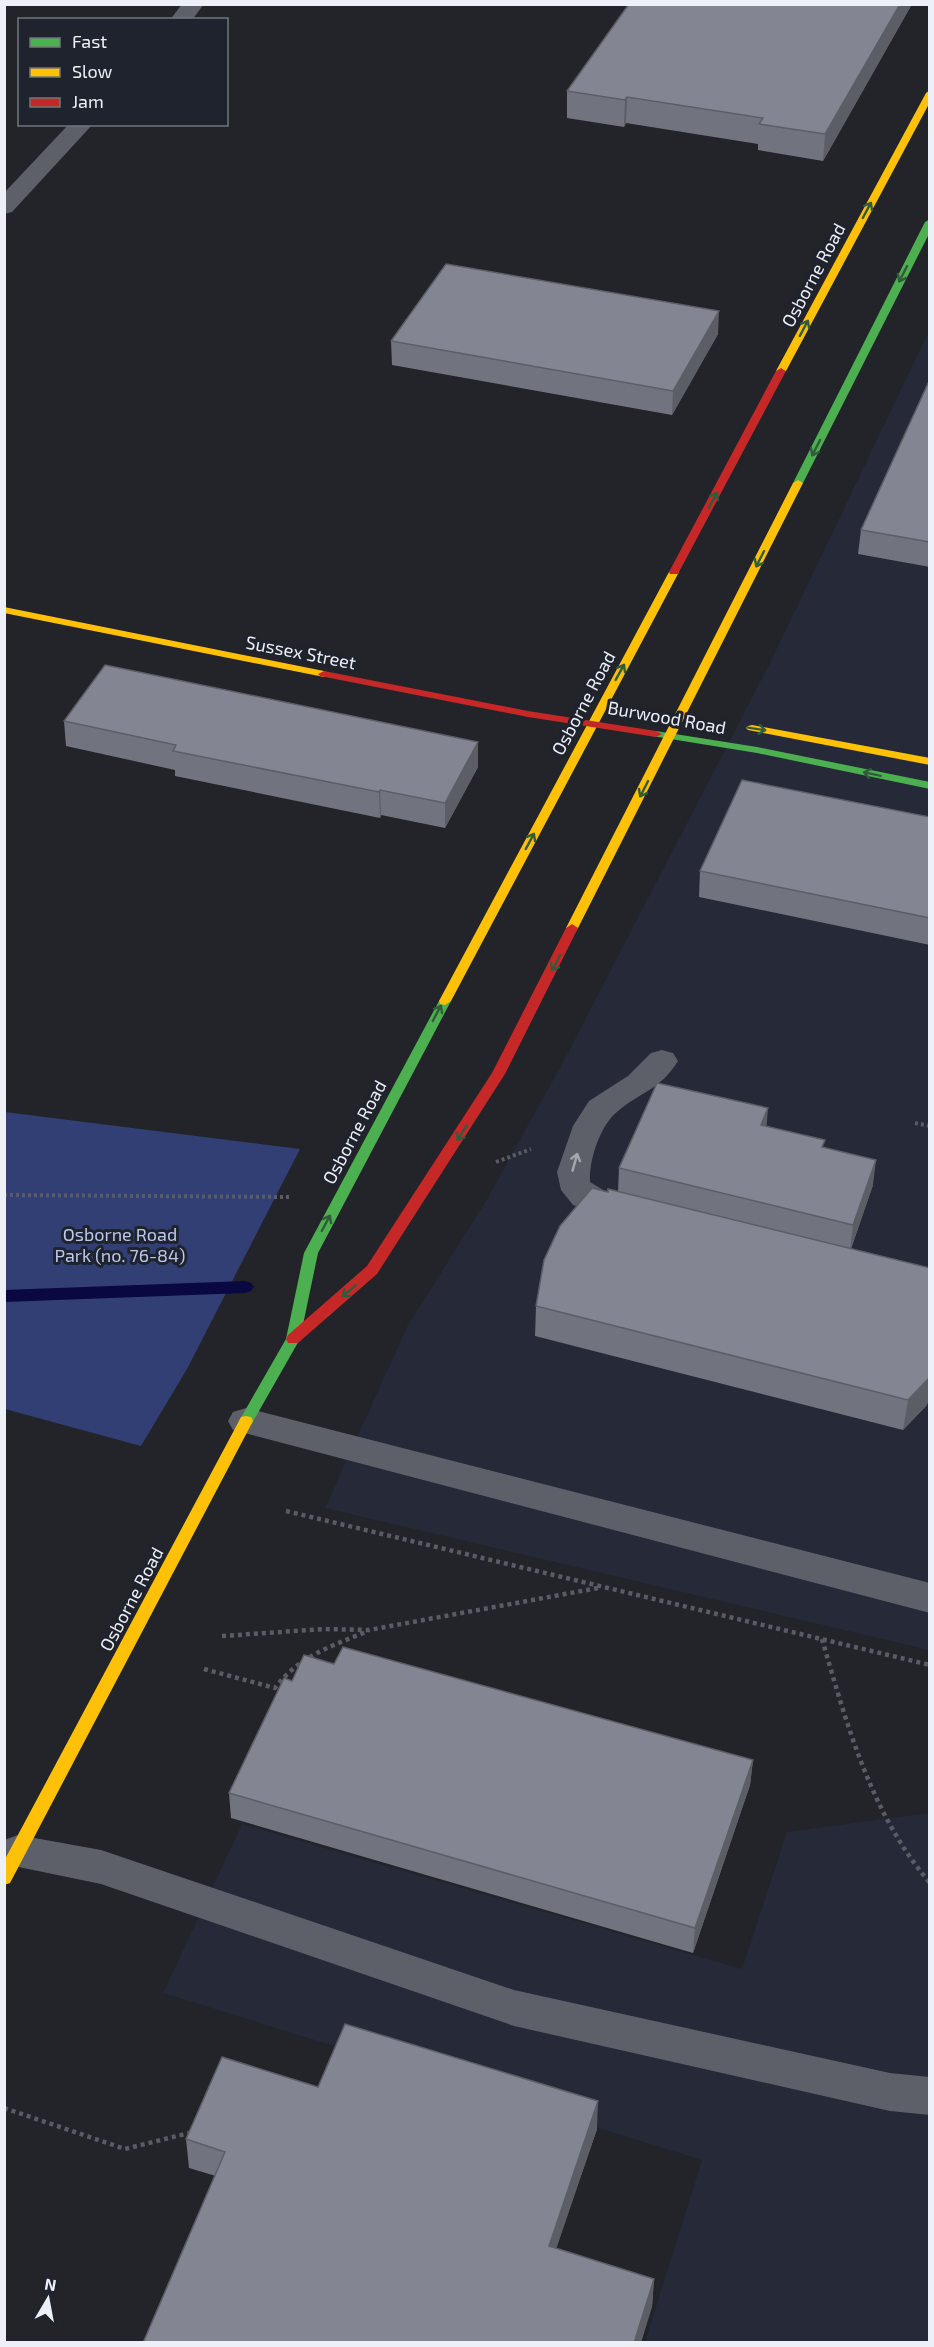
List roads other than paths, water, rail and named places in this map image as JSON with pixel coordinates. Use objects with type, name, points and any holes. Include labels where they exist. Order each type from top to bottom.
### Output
[{"type":"street","points":[[182,18],[194,4]]},
{"type":"street","name":"Osborne Road","points":[[11,1865],[246,1421],[293,1339],[311,1253],[592,723],[923,119],[930,93]]},
{"type":"street","points":[[4,207],[80,126]]},
{"type":"street","name":"Osborne Road","points":[[293,1339],[372,1270],[438,1171],[498,1074],[671,736],[684,722],[930,222]]},
{"type":"street","name":"Sussex Street","points":[[4,610],[493,707],[592,723]]},
{"type":"street","name":"Burwood Road","points":[[592,723],[684,722]]},
{"type":"street","name":"Burwood Road","points":[[592,723],[757,750],[930,786]]},
{"type":"street","name":"Burwood Road","points":[[735,725],[930,762]]},
{"type":"street","points":[[652,1216],[590,1199],[578,1190],[572,1181],[572,1170],[594,1115],[604,1104],[649,1076],[662,1061]]},
{"type":"street","points":[[246,1421],[930,1598]]},
{"type":"street","points":[[11,1865],[101,1868],[514,2008],[890,2092],[930,2096]]},
{"type":"waterway","points":[[4,1296],[245,1287]]},
{"type":"park label","name":"Osborne Road Park (no. 76-84)","points":[[120,1244]]}]
